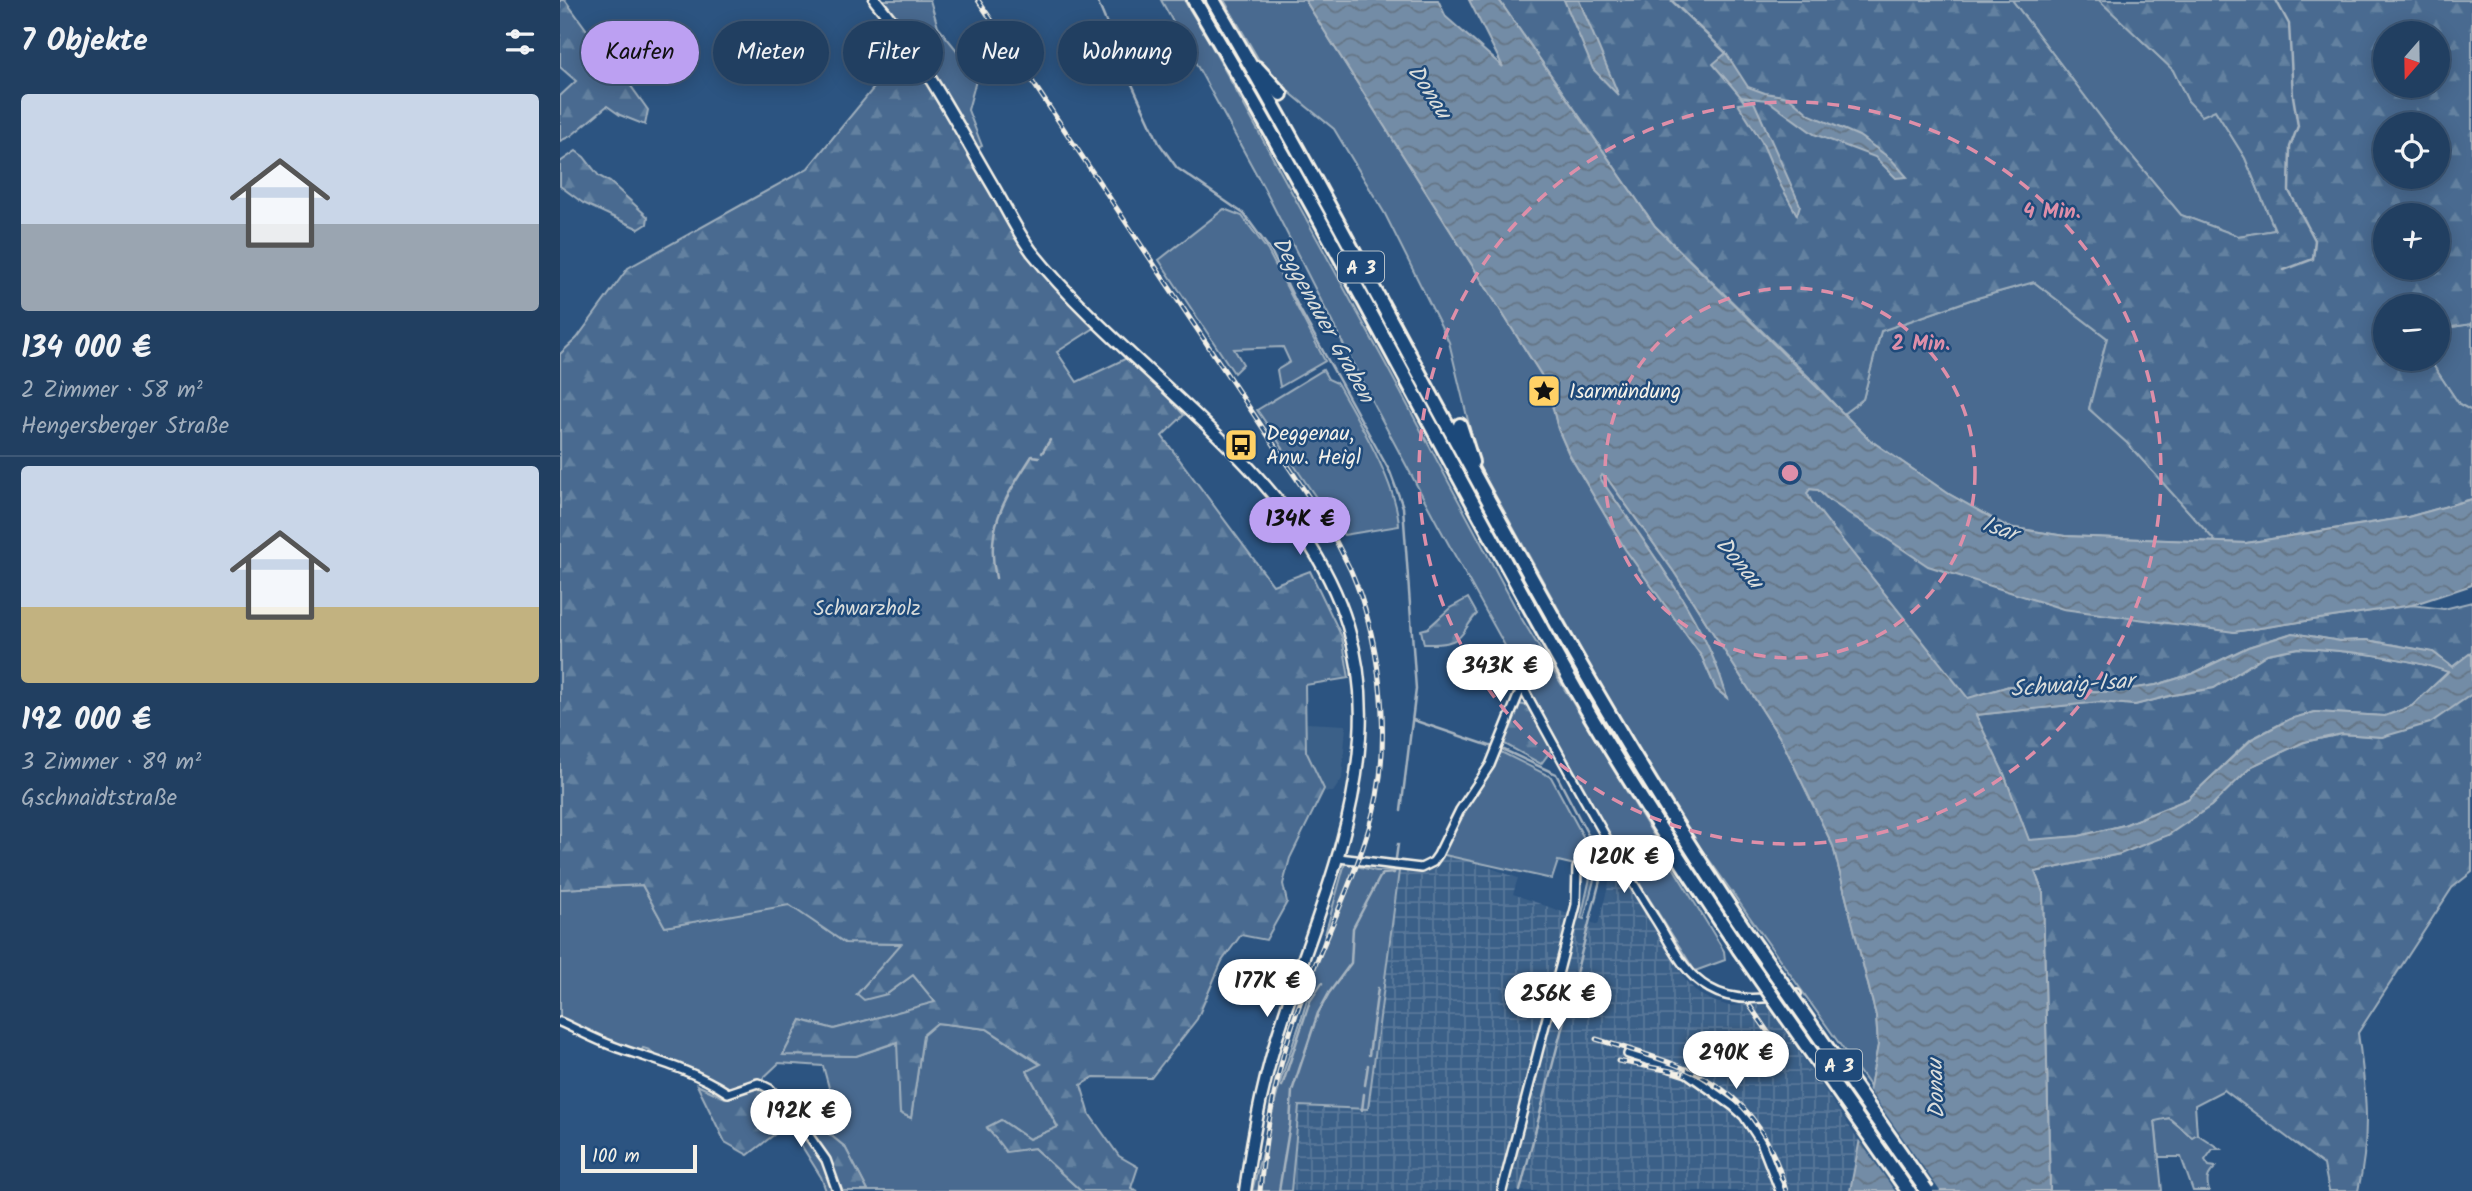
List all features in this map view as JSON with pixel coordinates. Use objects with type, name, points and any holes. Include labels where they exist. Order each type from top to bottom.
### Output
[{"type":"highway","name":"A 3","points":[[1194,0],[1299,182],[1584,704],[1678,858],[1908,1191]]},
{"type":"highway","name":"A 3","points":[[1213,0],[1312,174],[1472,473],[1603,707],[1689,847],[1927,1191]]},
{"type":"highway","points":[[1248,61],[1261,70],[1281,94]]},
{"type":"highway","points":[[1460,425],[1472,459],[1472,473]]},
{"type":"main road","points":[[875,0],[920,61],[1030,249],[1099,324],[1260,478],[1297,522],[1323,565],[1347,620],[1357,656],[1360,702],[1361,734],[1357,777],[1339,858],[1267,1072],[1254,1127],[1245,1191]]},
{"type":"street","points":[[1339,858],[1421,868],[1433,862],[1460,810],[1490,765],[1521,686],[1619,862],[1693,976],[1719,993],[1739,998],[1760,999],[1797,994]]},
{"type":"street","points":[[1502,1191],[1576,905],[1577,868]]},
{"type":"street","points":[[560,1022],[618,1048],[709,1080],[728,1093],[758,1083],[766,1086],[826,1160],[837,1191]]},
{"type":"street","points":[[1629,1054],[1687,1073],[1733,1106],[1744,1116],[1761,1142],[1780,1191]]},
{"type":"shaded area","points":[[1307,723],[1346,725],[1342,779],[1333,792],[1326,792],[1317,783],[1307,762],[1304,743]]},
{"type":"shaded area","points":[[1446,851],[1518,878],[1513,894],[1598,925],[1611,875],[1621,873],[1686,981],[1699,994],[1729,1006],[1766,1004],[1860,1142],[1850,1191],[1291,1191],[1299,1105],[1368,1109],[1399,871],[1430,869]]},
{"type":"green space","points":[[560,0],[565,0],[581,22],[581,84],[629,84],[648,110],[645,125],[620,115],[607,106],[571,136],[560,141],[560,96],[576,81],[560,67]]},
{"type":"green space","points":[[883,0],[930,0],[936,21],[901,21]]},
{"type":"green space","points":[[1161,0],[1184,0],[1197,21],[1173,21]]},
{"type":"green space","points":[[1224,0],[1305,0],[1547,384],[1558,429],[1569,454],[1625,549],[1702,657],[1716,689],[1726,697],[1718,670],[1690,613],[1600,478],[1602,475],[1607,478],[1674,572],[1782,741],[1833,846],[1876,1016],[1878,1046],[1870,1087],[1700,847],[1605,693],[1479,466],[1449,342],[1385,214],[1334,129],[1267,74]]},
{"type":"green space","points":[[1499,0],[2012,0],[2115,136],[2181,215],[2238,236],[2275,230],[2245,158],[2215,110],[2202,116],[2188,101],[2173,70],[2099,0],[2472,0],[2472,324],[2450,327],[2450,294],[2373,294],[2373,371],[2437,371],[2459,404],[2472,411],[2472,499],[2408,517],[2246,543],[2216,542],[2127,443],[2089,409],[2107,338],[2034,282],[1970,300],[1881,331],[1863,399],[1843,414],[1816,384],[1655,226]]},
{"type":"green space","points":[[2012,0],[2099,0],[2173,70],[2188,101],[2215,110],[2245,158],[2275,230],[2238,236],[2181,215],[2115,136]]},
{"type":"green space","points":[[1197,22],[1385,363],[1520,616],[1724,951],[1725,960],[1695,971],[1620,853],[1438,525],[1264,188],[1197,66]]},
{"type":"green space","points":[[943,33],[957,51],[957,84],[975,84],[968,110],[982,146],[978,148],[940,84],[943,84]]},
{"type":"green space","name":"Schwarzholz","points":[[877,84],[932,84],[1030,250],[1099,325],[1057,352],[1077,382],[1131,356],[1184,415],[1162,436],[1273,585],[1310,571],[1342,637],[1349,678],[1305,685],[1306,751],[1324,789],[1290,858],[1283,884],[1287,902],[1266,940],[1241,935],[1222,961],[1197,1019],[1151,1078],[1094,1077],[1081,1085],[1090,1115],[1119,1156],[1138,1167],[1131,1188],[1138,1191],[1081,1191],[1034,1148],[1006,1152],[987,1127],[1001,1120],[1029,1139],[1058,1127],[1027,1071],[1041,1064],[987,1029],[937,1023],[923,1035],[911,1118],[900,1113],[897,1042],[856,1056],[783,1055],[801,1020],[834,1029],[935,1002],[913,975],[887,994],[864,1000],[857,994],[901,944],[845,943],[789,905],[665,927],[642,885],[560,889],[560,354],[577,338],[628,268],[808,168]]},
{"type":"green space","points":[[576,151],[599,176],[610,182],[648,217],[647,224],[639,229],[583,203],[560,186],[560,162]]},
{"type":"green space","points":[[1224,209],[1242,216],[1268,251],[1325,361],[1280,387],[1277,370],[1290,362],[1283,347],[1234,349],[1243,364],[1234,373],[1159,260]]},
{"type":"green space","points":[[2034,282],[2107,338],[2089,409],[2127,443],[2216,542],[2065,536],[2008,527],[1949,494],[1870,440],[1843,414],[1863,399],[1881,331],[1970,300]]},
{"type":"green space","points":[[2472,324],[2472,411],[2459,404],[2437,371],[2450,371],[2450,327]]},
{"type":"green space","points":[[1323,370],[1328,379],[1337,383],[1375,453],[1397,509],[1399,526],[1344,535],[1257,410]]},
{"type":"green space","points":[[1810,489],[1818,490],[1829,500],[2234,632],[2412,605],[2444,609],[2472,602],[2472,652],[2453,667],[2432,652],[2367,640],[2340,641],[2292,633],[2248,647],[2192,674],[2156,685],[2109,692],[2009,686],[1968,699],[1811,501],[1807,493]]},
{"type":"green space","points":[[1468,598],[1477,614],[1460,637],[1445,643],[1424,644],[1421,630],[1428,628],[1450,608]]},
{"type":"green space","points":[[2298,648],[2375,655],[2449,672],[2412,706],[2385,716],[2315,712],[2290,719],[2251,739],[2188,799],[2124,825],[2079,836],[2029,841],[2004,774],[1975,715],[2099,702],[2135,705],[2214,688],[2267,654]]},
{"type":"green space","points":[[2472,694],[2472,872],[2452,888],[2358,1033],[2366,1131],[2358,1191],[2329,1191],[2324,1165],[2224,1090],[2195,1105],[2197,1134],[2192,1137],[2169,1118],[2155,1121],[2162,1191],[2050,1191],[2043,893],[2035,872],[2120,854],[2211,806],[2252,766],[2304,742],[2342,734],[2382,737]]},
{"type":"green space","points":[[1519,704],[1528,706],[1552,749],[1541,764],[1503,743],[1508,724]]},
{"type":"green space","points":[[1501,752],[1551,777],[1598,864],[1584,919],[1581,918],[1592,869],[1558,861],[1552,879],[1440,854],[1452,827]]},
{"type":"green space","points":[[1345,863],[1376,871],[1399,871],[1368,1109],[1299,1106],[1291,1191],[1252,1191],[1281,1079],[1302,1017]]},
{"type":"green space","points":[[642,885],[665,927],[789,904],[845,943],[902,944],[857,994],[887,994],[913,975],[936,1002],[834,1029],[801,1020],[783,1055],[856,1056],[898,1042],[900,1113],[911,1118],[923,1035],[937,1023],[987,1029],[1041,1065],[1027,1071],[1058,1128],[1029,1139],[1001,1120],[987,1128],[1006,1151],[1034,1148],[1081,1191],[868,1191],[845,1147],[808,1117],[831,1095],[823,1066],[779,1063],[760,1081],[730,1088],[654,1055],[650,1050],[643,1048],[641,1052],[619,1045],[560,1018],[560,889]]},
{"type":"green space","points":[[697,1085],[725,1098],[757,1086],[764,1088],[778,1101],[808,1117],[845,1147],[868,1191],[826,1191],[821,1177],[788,1124],[748,1155],[725,1142]]},
{"type":"green space","points":[[2170,1118],[2191,1136],[2197,1134],[2220,1149],[2213,1149],[2205,1160],[2209,1166],[2216,1167],[2208,1178],[2209,1191],[2193,1191],[2181,1157],[2159,1157],[2155,1120]]},
{"type":"water","points":[[1305,0],[1438,0],[1446,17],[1503,67],[1469,0],[1499,0],[1655,226],[1870,440],[1949,494],[2008,527],[2065,536],[2246,543],[2408,517],[2472,499],[2472,585],[2412,605],[2234,632],[2063,609],[1928,566],[1818,490],[1810,489],[1807,493],[1811,501],[1968,698],[2009,686],[2109,692],[2156,685],[2192,674],[2248,647],[2293,633],[2340,641],[2367,640],[2433,652],[2452,667],[2469,654],[2472,655],[2472,694],[2430,723],[2382,737],[2342,734],[2304,742],[2252,766],[2211,806],[2168,835],[2120,854],[2035,872],[2043,893],[2050,1191],[1850,1191],[1878,1045],[1876,1016],[1833,846],[1782,741],[1674,572],[1607,478],[1602,475],[1600,478],[1655,556],[1690,612],[1718,669],[1727,698],[1716,689],[1702,657],[1625,549],[1569,454],[1558,429],[1547,384]],"holes":[[[2298,648],[2394,658],[2448,672],[2412,706],[2385,716],[2315,712],[2290,719],[2252,739],[2188,799],[2124,825],[2079,836],[2029,840],[2004,774],[1976,715],[2099,702],[2135,705],[2214,688],[2267,654]]]},
{"type":"water","points":[[1564,0],[1579,0],[1619,96],[1593,69]]},
{"type":"water","points":[[1726,53],[1748,87],[1789,97],[1810,115],[1859,136],[1891,159],[1907,177],[1896,178],[1875,157],[1814,134],[1767,100],[1741,97],[1713,64]]},
{"type":"water","points":[[1754,102],[1800,205],[1797,215],[1762,142],[1738,104]]},
{"type":"pier","points":[[1866,1086],[1940,1191],[1895,1191],[1857,1137]]},
{"type":"waterway","name":"Deggenauer Graben","points":[[1097,0],[1159,143],[1177,168],[1244,214],[1271,251],[1298,306],[1390,472],[1403,507],[1416,689],[1401,811]]},
{"type":"waterway","points":[[1671,0],[1726,53]]},
{"type":"waterway","points":[[2276,0],[2289,24],[2293,96],[2298,126],[2290,147],[2289,191],[2315,240],[2313,259],[2284,270]]},
{"type":"waterway","points":[[1741,97],[1745,103]]},
{"type":"waterway","points":[[1042,453],[1050,440]]},
{"type":"waterway","points":[[996,578],[993,543],[1000,513],[1032,456],[1039,457]]},
{"type":"waterway","name":"Deggenauer Graben","points":[[1413,720],[1493,747]]},
{"type":"waterway","name":"Deggenauer Graben","points":[[1504,750],[1556,774],[1604,865],[1520,1191]]},
{"type":"waterway","points":[[1279,1191],[1290,1124],[1292,1091],[1318,1013],[1351,963],[1353,928],[1380,877],[1394,873],[1398,844]]},
{"type":"waterway","points":[[1282,1086],[1310,1001],[1322,983]]},
{"type":"waterway","points":[[1369,1055],[1378,988]]},
{"type":"waterway","points":[[1365,1085],[1368,1065]]},
{"type":"waterway","points":[[1362,1110],[1364,1094]]},
{"type":"railway","points":[[978,0],[1330,529],[1351,571],[1369,623],[1382,711],[1381,769],[1377,796],[1354,872],[1303,995],[1287,1042],[1270,1116],[1260,1191]]},
{"type":"railway","points":[[1750,1006],[1785,1057]]},
{"type":"railway","points":[[1596,1039],[1691,1071],[1738,1102],[1757,1125],[1773,1154],[1786,1191]]},
{"type":"railway","points":[[1618,1061],[1682,1073]]},
{"type":"place","name":"Isarmündung","points":[[1544,391]]},
{"type":"place","name":"Deggenau, Anw. Heigl","points":[[1241,445]]},
{"type":"water label","name":"Donau","points":[[1430,91]]},
{"type":"water label","name":"Isar","points":[[2000,528]]},
{"type":"water label","name":"Donau","points":[[1740,562]]},
{"type":"water label","name":"Schwaig-Isar","points":[[2072,684]]},
{"type":"water label","name":"Donau","points":[[1935,1089]]}]
